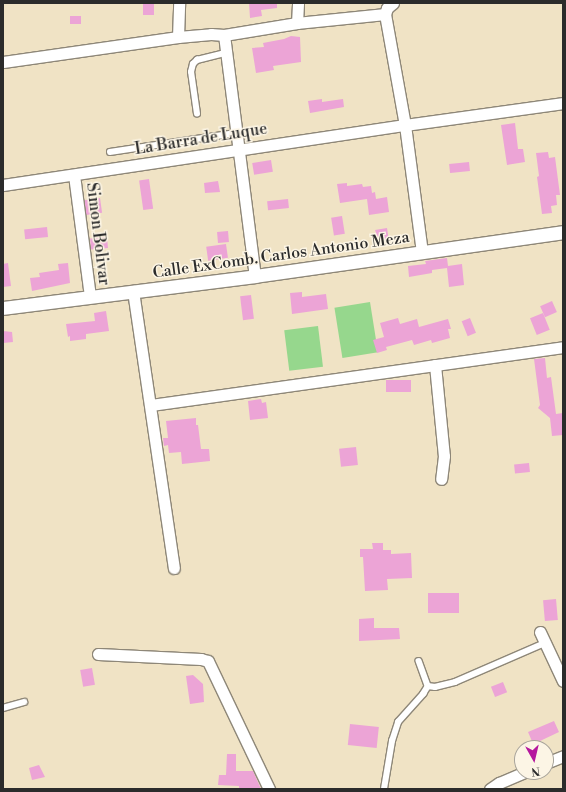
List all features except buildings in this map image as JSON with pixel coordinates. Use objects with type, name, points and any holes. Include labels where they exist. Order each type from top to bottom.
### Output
[{"type":"street","points":[[178,37],[179,3]]},
{"type":"street","points":[[297,23],[298,3]]},
{"type":"street","points":[[393,3],[387,8],[385,14],[405,125],[422,253]]},
{"type":"street","points":[[3,62],[178,37],[212,34],[224,35],[297,23],[385,14]]},
{"type":"street","points":[[224,35],[255,276]]},
{"type":"street","name":"La Barra de Luque","points":[[3,185],[563,103]]},
{"type":"street","name":"Simon Bolivar","points":[[74,175],[90,297]]},
{"type":"street","name":"Calle ExComb. Carlos Antonio Meza","points":[[3,308],[255,276],[563,232]]},
{"type":"street","points":[[134,291],[174,568]]},
{"type":"street","points":[[151,405],[563,347]]},
{"type":"street","points":[[434,365],[444,456],[441,479]]},
{"type":"street","points":[[540,632],[563,681]]},
{"type":"street","points":[[98,654],[201,659],[208,661],[269,789]]},
{"type":"street","points":[[490,789],[514,777]]},
{"type":"lane","points":[[197,114],[191,72],[193,64],[197,60],[226,53]]},
{"type":"lane","points":[[110,152],[236,133]]},
{"type":"lane","points":[[428,686],[435,687],[455,682],[545,643]]},
{"type":"lane","points":[[419,662],[428,686]]},
{"type":"lane","points":[[384,789],[392,741],[398,722],[428,686]]},
{"type":"lane","points":[[3,708],[24,702]]},
{"type":"green space","points":[[370,302],[378,352],[342,358],[334,308]]},
{"type":"green space","points":[[318,326],[323,367],[289,371],[284,330]]}]
